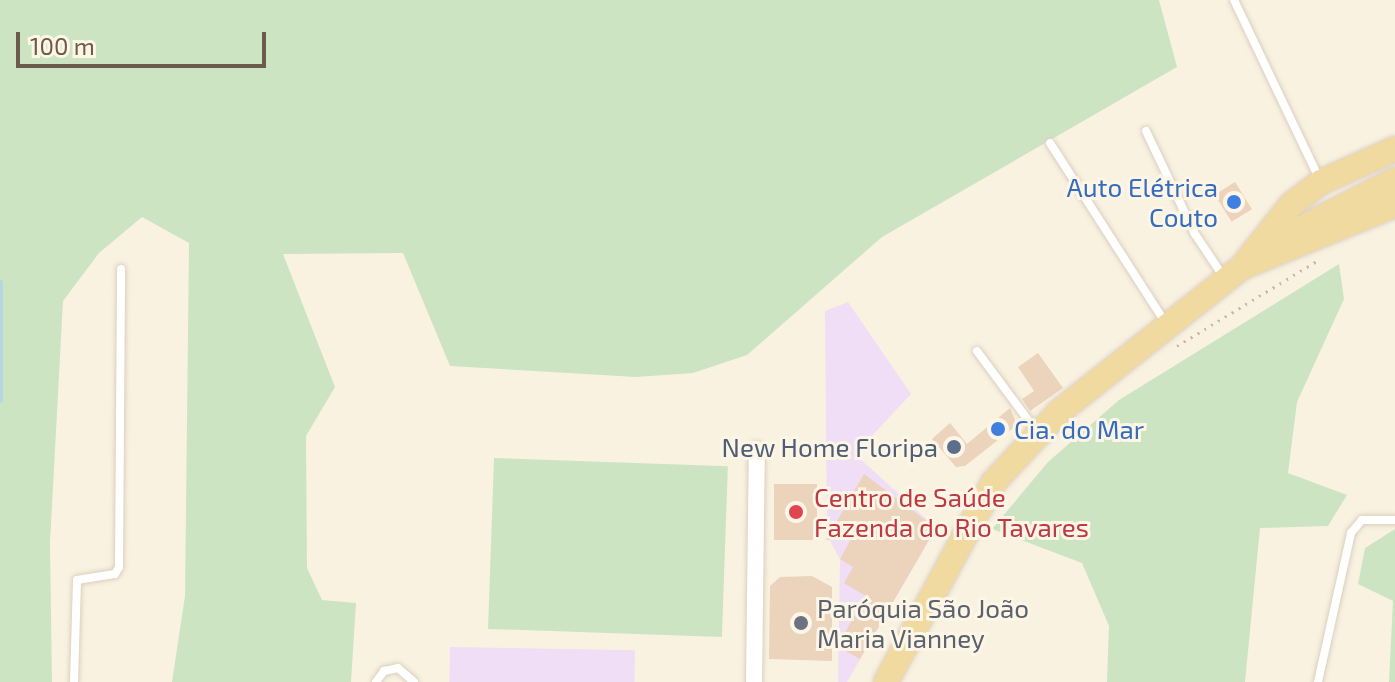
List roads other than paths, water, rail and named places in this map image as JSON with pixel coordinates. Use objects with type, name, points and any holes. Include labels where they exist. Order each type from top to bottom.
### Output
[{"type":"main road","points":[[1233,273],[1267,228],[1321,182],[1395,149]]},
{"type":"main road","points":[[889,680],[978,508],[1038,432],[1167,325],[1268,248],[1395,180]]},
{"type":"main road","points":[[1233,273],[1395,205]]},
{"type":"street","points":[[754,682],[757,450]]},
{"type":"lane","points":[[1234,0],[1321,182]]},
{"type":"lane","points":[[1146,131],[1195,234],[1233,273]]},
{"type":"lane","points":[[1050,143],[1167,325]]},
{"type":"lane","points":[[74,682],[77,580],[109,576],[119,567],[121,269]]},
{"type":"lane","points":[[977,351],[1038,432]]},
{"type":"lane","points":[[1318,682],[1351,533],[1362,520],[1395,520]]},
{"type":"lane","points":[[376,682],[384,671],[398,668],[414,682]]},
{"type":"waterway","points":[[0,282],[0,400]]},
{"type":"place","name":"Auto Elétrica Couto","points":[[1234,202]]},
{"type":"place","name":"Cia. do Mar","points":[[998,429]]},
{"type":"place","name":"New Home Floripa","points":[[954,447]]},
{"type":"place","name":"Centro de Saúde Fazenda do Rio Tavares","points":[[796,512]]},
{"type":"place","name":"Paróquia São João Maria Vianney","points":[[801,623]]}]
